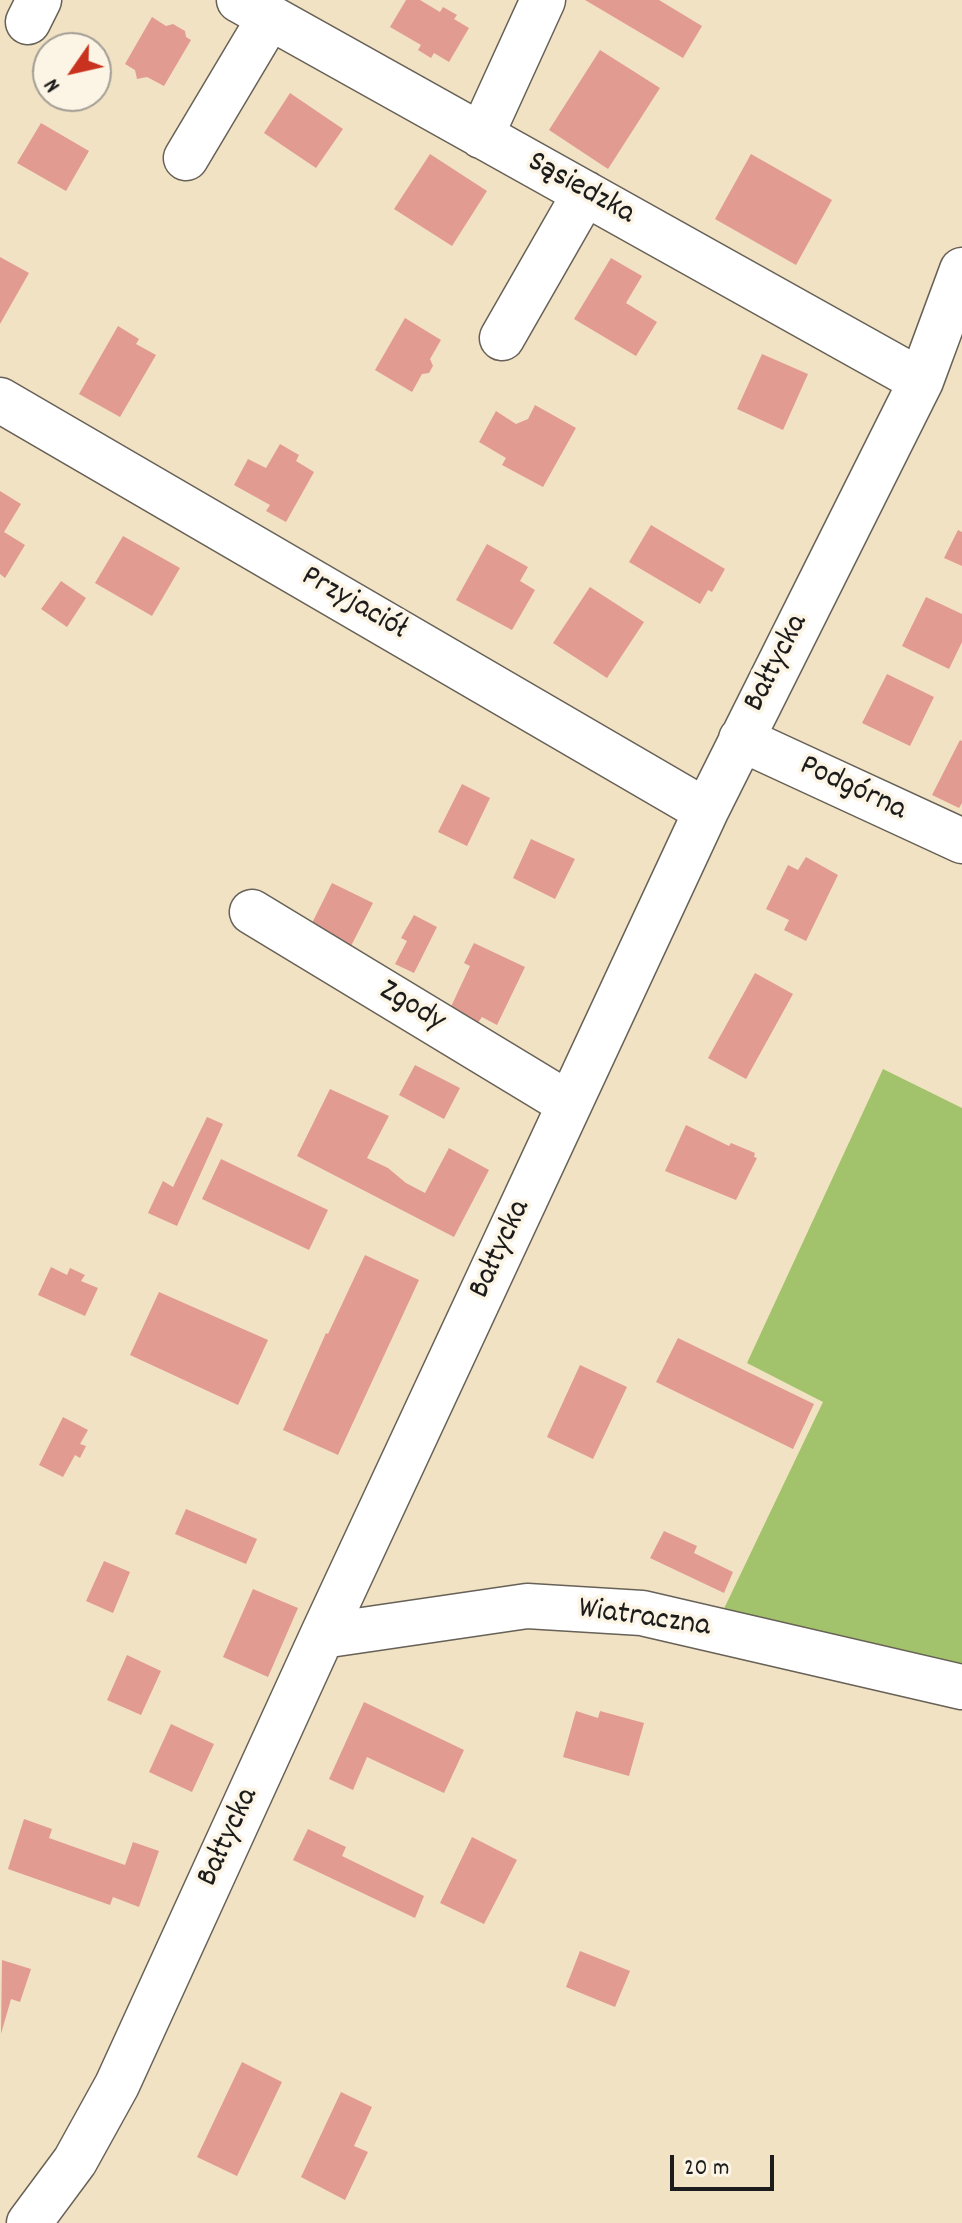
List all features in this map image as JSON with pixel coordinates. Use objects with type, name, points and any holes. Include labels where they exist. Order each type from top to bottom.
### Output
[{"type":"street","points":[[481,136],[543,0]]},
{"type":"street","points":[[186,158],[254,9]]},
{"type":"street","name":"Sąsiedzka","points":[[254,9],[921,381]]},
{"type":"street","points":[[502,338],[585,193]]},
{"type":"street","name":"Bałtycka","points":[[29,2223],[75,2161],[117,2085],[706,811],[921,381],[962,270]]},
{"type":"street","name":"Przyjaciół","points":[[0,400],[706,811]]},
{"type":"street","name":"Podgórna","points":[[741,739],[962,841]]},
{"type":"street","name":"Zgody","points":[[252,912],[569,1104]]},
{"type":"street","name":"Wiatraczna","points":[[322,1636],[527,1606],[642,1613],[959,1686]]},
{"type":"green space","points":[[883,1069],[962,1108],[962,1675],[720,1617],[823,1402],[747,1363]]},
{"type":"building","points":[[406,0],[420,0],[440,12],[443,7],[457,15],[454,19],[469,28],[449,62],[434,53],[431,58],[418,50],[421,45],[390,27]]},
{"type":"building","points":[[585,0],[659,0],[702,26],[683,58]]},
{"type":"building","points":[[152,17],[166,26],[173,24],[185,31],[186,37],[191,40],[164,86],[147,77],[137,79],[135,70],[125,64]]},
{"type":"building","points":[[600,50],[660,88],[608,169],[549,130]]},
{"type":"building","points":[[290,93],[343,129],[316,168],[264,133]]},
{"type":"building","points":[[41,123],[89,151],[66,191],[17,163]]},
{"type":"building","points":[[430,154],[487,191],[452,246],[394,209]]},
{"type":"building","points":[[751,154],[832,200],[796,265],[715,219]]},
{"type":"building","points":[[0,257],[29,273],[0,324]]},
{"type":"building","points":[[611,258],[642,276],[626,303],[657,322],[636,356],[574,319]]},
{"type":"building","points":[[405,318],[441,340],[430,359],[433,366],[429,373],[422,374],[412,392],[375,370]]},
{"type":"building","points":[[118,326],[139,339],[136,344],[156,355],[120,417],[79,394]]},
{"type":"building","points":[[762,354],[808,374],[783,430],[737,409]]},
{"type":"building","points":[[535,405],[576,428],[543,487],[502,465],[506,458],[479,442],[496,411],[516,424],[528,419]]},
{"type":"building","points":[[280,444],[299,455],[296,461],[314,472],[286,522],[266,511],[270,505],[234,485],[248,459],[266,468]]},
{"type":"building","points":[[0,491],[21,504],[4,532],[25,545],[5,578],[0,574]]},
{"type":"building","points":[[651,525],[725,569],[712,592],[708,590],[700,604],[629,562]]},
{"type":"building","points":[[958,530],[962,532],[962,566],[944,558]]},
{"type":"building","points":[[123,536],[180,568],[152,616],[95,583]]},
{"type":"building","points":[[487,544],[528,567],[520,581],[535,590],[512,630],[456,600]]},
{"type":"building","points":[[61,581],[86,598],[67,627],[41,609]]},
{"type":"building","points":[[590,587],[644,622],[607,678],[553,643]]},
{"type":"building","points":[[926,597],[962,614],[962,642],[949,669],[902,646]]},
{"type":"building","points":[[887,674],[934,697],[910,746],[862,723]]},
{"type":"building","points":[[960,740],[962,803],[959,808],[932,795]]},
{"type":"building","points":[[462,784],[490,798],[467,846],[438,832]]},
{"type":"building","points":[[531,839],[575,859],[555,899],[513,878]]},
{"type":"building","points":[[806,857],[838,875],[806,941],[784,930],[789,920],[766,909],[788,865],[798,870]]},
{"type":"building","points":[[332,883],[373,903],[351,946],[310,927]]},
{"type":"building","points":[[414,915],[437,927],[414,973],[395,964],[407,941],[401,938]]},
{"type":"building","points":[[474,943],[525,967],[497,1025],[482,1017],[477,1024],[449,1011],[470,966],[464,963]]},
{"type":"building","points":[[755,973],[793,994],[746,1079],[708,1058]]},
{"type":"building","points":[[415,1065],[460,1088],[444,1119],[399,1095]]},
{"type":"building","points":[[330,1089],[389,1116],[367,1158],[425,1193],[449,1148],[489,1170],[454,1237],[297,1156]]},
{"type":"building","points":[[207,1117],[223,1124],[177,1226],[148,1213],[163,1181],[173,1187]]},
{"type":"building","points":[[686,1125],[729,1146],[731,1143],[755,1153],[754,1157],[757,1158],[736,1200],[665,1171]]},
{"type":"building","points":[[221,1159],[328,1210],[309,1250],[202,1199]]},
{"type":"building","points":[[365,1255],[419,1280],[338,1455],[283,1430]]},
{"type":"building","points":[[51,1267],[67,1275],[70,1268],[85,1275],[81,1281],[98,1288],[85,1316],[38,1295]]},
{"type":"building","points":[[159,1292],[268,1340],[238,1405],[130,1355]]},
{"type":"building","points":[[678,1338],[814,1404],[793,1449],[656,1382]]},
{"type":"building","points":[[580,1365],[627,1387],[593,1459],[547,1437]]},
{"type":"building","points":[[63,1417],[88,1430],[80,1444],[86,1446],[80,1458],[75,1455],[63,1477],[39,1465]]},
{"type":"building","points":[[186,1509],[257,1539],[246,1564],[175,1534]]},
{"type":"building","points":[[664,1531],[697,1546],[694,1553],[733,1572],[724,1593],[650,1558]]},
{"type":"building","points":[[104,1561],[130,1572],[113,1613],[86,1601]]},
{"type":"building","points":[[253,1589],[298,1608],[268,1677],[223,1657]]},
{"type":"building","points":[[127,1655],[161,1671],[141,1715],[107,1700]]},
{"type":"building","points":[[364,1702],[464,1750],[444,1793],[367,1757],[353,1790],[329,1779]]},
{"type":"building","points":[[576,1711],[598,1718],[600,1711],[644,1723],[629,1776],[563,1757]]},
{"type":"building","points":[[171,1724],[214,1744],[192,1792],[149,1772]]},
{"type":"building","points":[[24,1819],[52,1829],[49,1838],[125,1865],[133,1842],[159,1851],[139,1907],[113,1897],[110,1905],[8,1869]]},
{"type":"building","points":[[308,1829],[346,1847],[342,1856],[424,1896],[415,1918],[293,1860]]},
{"type":"building","points":[[472,1837],[517,1860],[484,1924],[440,1903]]},
{"type":"building","points":[[580,1951],[630,1971],[615,2007],[566,1987]]},
{"type":"building","points":[[2,1960],[31,1969],[20,2002],[11,1999],[1,2034]]},
{"type":"building","points":[[242,2062],[282,2082],[237,2176],[197,2157]]},
{"type":"building","points":[[341,2092],[372,2107],[354,2146],[368,2152],[345,2200],[301,2177]]}]
